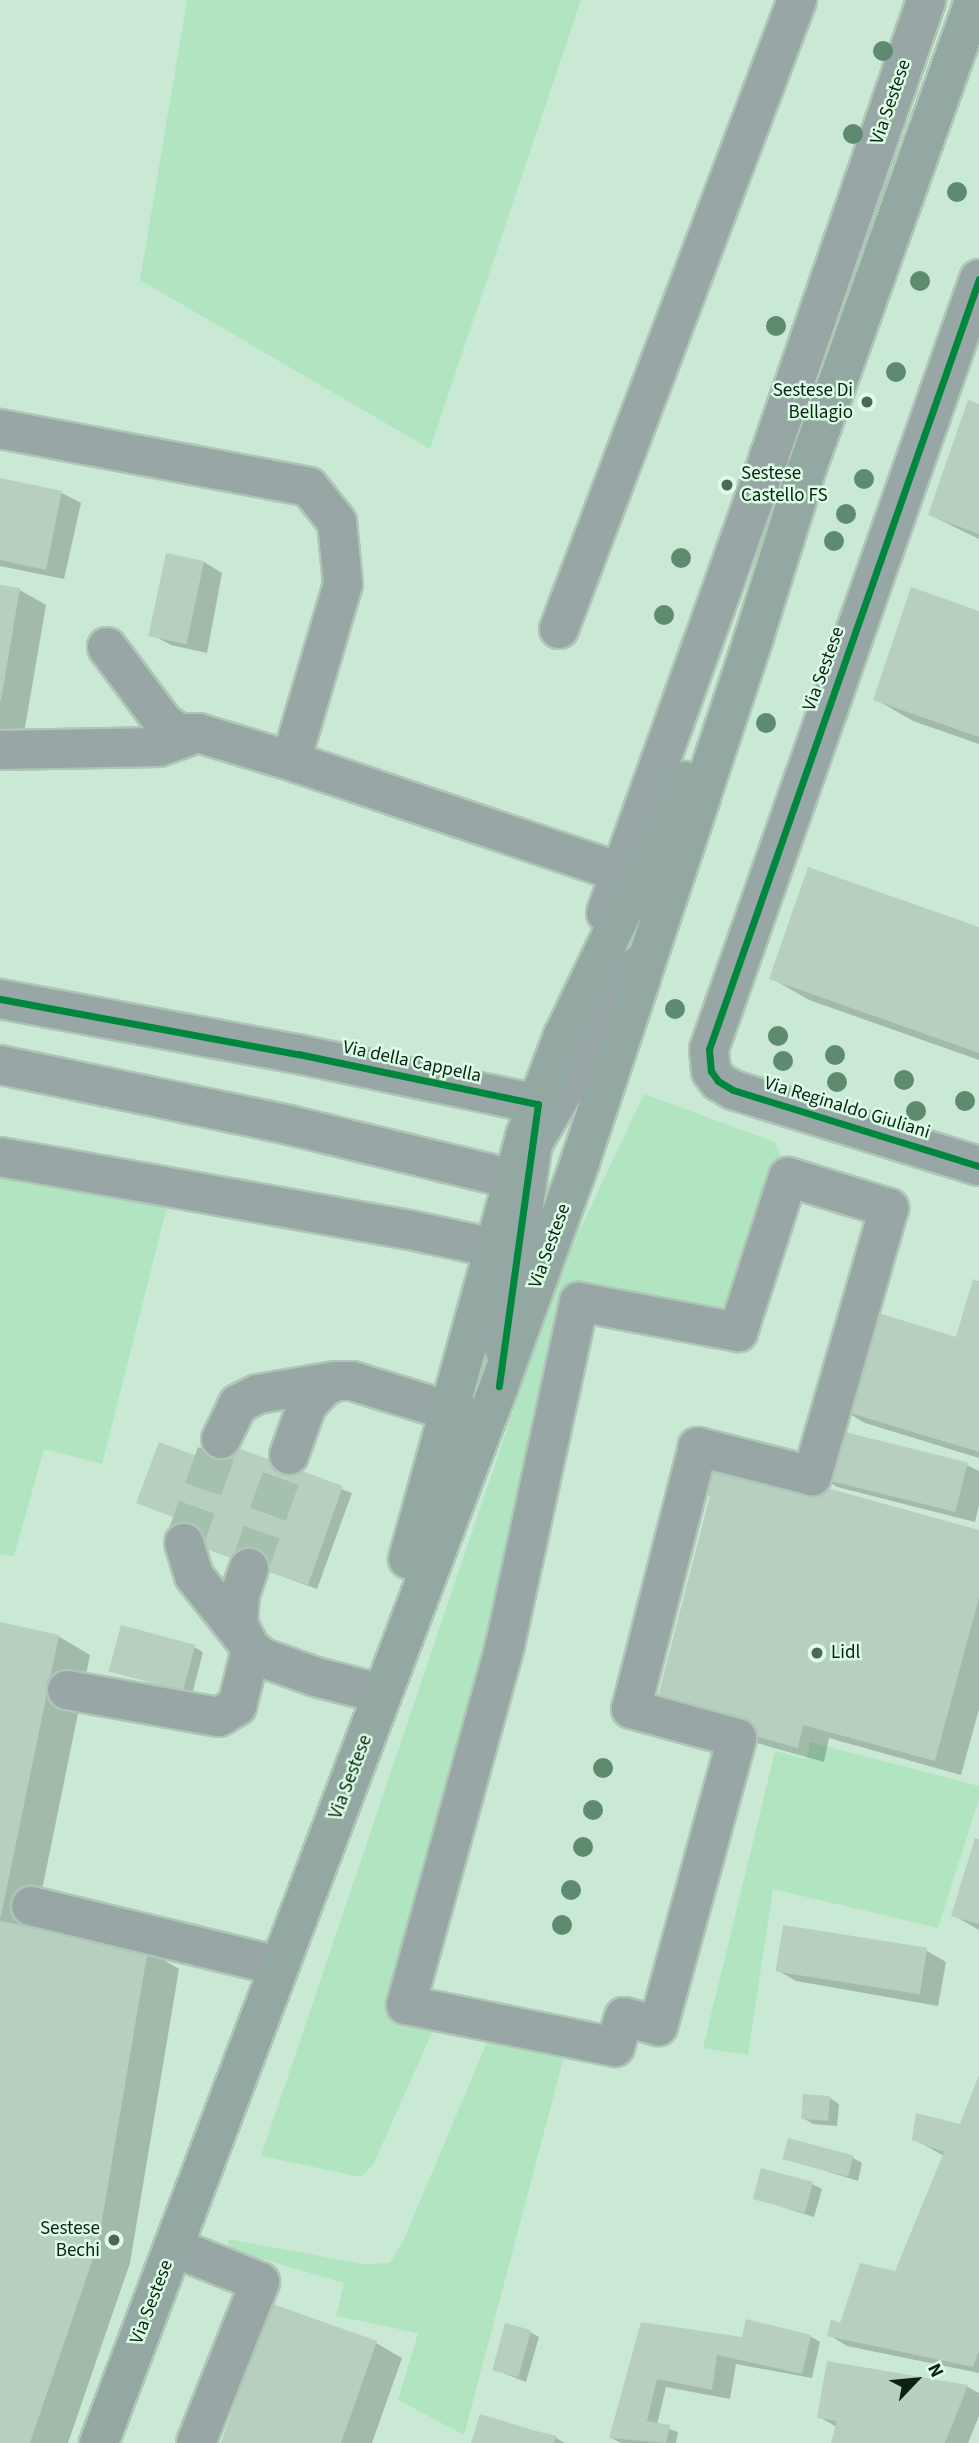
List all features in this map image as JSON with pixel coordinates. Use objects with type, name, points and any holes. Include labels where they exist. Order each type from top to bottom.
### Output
[{"type":"main road","name":"Via Sestese","points":[[99,2443],[325,1847],[468,1417],[494,1248],[512,1178],[535,1122],[563,1036],[643,880],[754,637],[807,468],[975,0]]},
{"type":"main road","name":"Via Sestese","points":[[468,1417],[499,1386],[580,1162],[658,931],[643,880]]},
{"type":"street","points":[[559,629],[797,0]]},
{"type":"street","name":"Via Sestese","points":[[643,880],[769,457],[926,0]]},
{"type":"street","name":"Via Sestese","points":[[711,1071],[710,1038],[979,279]]},
{"type":"street","points":[[0,429],[309,487],[337,522],[343,584],[291,761]]},
{"type":"street","points":[[107,647],[164,723],[178,733],[198,733],[291,761],[643,880]]},
{"type":"street","points":[[0,750],[159,747],[198,733]]},
{"type":"street","points":[[499,1386],[535,1122],[658,931]]},
{"type":"street","name":"Via della Cappella","points":[[0,999],[298,1054],[535,1122]]},
{"type":"street","points":[[0,1065],[289,1125],[512,1178]]},
{"type":"street","name":"Via Reginaldo Giuliani","points":[[711,1071],[718,1080],[733,1090],[873,1131],[979,1166]]},
{"type":"street","points":[[0,1157],[410,1230],[494,1248]]},
{"type":"street","points":[[788,1177],[889,1208],[812,1476],[698,1447],[631,1709],[737,1738],[658,2026],[624,2017],[615,2047],[406,2005],[505,1645],[579,1302],[738,1332],[788,1177]]},
{"type":"street","points":[[221,1439],[237,1404],[258,1394],[337,1381],[352,1381],[468,1417]]},
{"type":"street","points":[[289,1455],[307,1405],[325,1386],[337,1381]]},
{"type":"street","points":[[184,1543],[194,1576],[248,1645],[274,1662],[376,1693]]},
{"type":"street","points":[[67,1690],[219,1717],[237,1706],[248,1645],[238,1623],[238,1609],[249,1568]]},
{"type":"street","points":[[31,1906],[279,1966]]},
{"type":"street","points":[[173,2247],[260,2282],[196,2443]]},
{"type":"green space","points":[[187,0],[581,0],[430,449],[140,280]]},
{"type":"green space","points":[[644,1094],[775,1142],[788,1177],[738,1332],[580,1302],[406,2004],[441,2012],[374,2163],[361,2177],[261,2156],[561,1269]]},
{"type":"green space","points":[[0,1175],[167,1207],[102,1464],[44,1449],[14,1556],[0,1554]]},
{"type":"green space","points":[[810,1742],[979,1786],[979,1799],[938,1928],[773,1889],[748,2055],[703,2048],[775,1751],[807,1759]]},
{"type":"green space","points":[[495,2023],[569,2038],[464,2435],[398,2400],[418,2333],[336,2316],[344,2283],[228,2249],[228,2239],[363,2264],[390,2263],[404,2239]]},
{"type":"building","points":[[968,400],[979,404],[979,534],[928,515]]},
{"type":"building","points":[[0,478],[62,491],[46,570],[0,560]]},
{"type":"building","points":[[166,553],[204,561],[186,644],[148,636]]},
{"type":"building","points":[[0,585],[20,588],[1,700],[0,700]]},
{"type":"building","points":[[911,587],[979,611],[979,737],[873,700]]},
{"type":"building","points":[[808,867],[979,927],[979,1053],[769,979]]},
{"type":"building","points":[[973,1279],[979,1281],[979,1452],[837,1409],[866,1309],[956,1337]]},
{"type":"building","points":[[829,1428],[968,1463],[955,1512],[817,1477]]},
{"type":"building","points":[[209,1438],[343,1486],[308,1585],[173,1537],[173,1517],[136,1503],[159,1442],[197,1456]]},
{"type":"building","name":"Lidl","points":[[729,1461],[979,1530],[979,1598],[935,1761],[803,1725],[798,1748],[655,1708],[710,1495],[697,1491],[705,1463]]},
{"type":"building","points":[[0,1622],[59,1635],[1,1916],[0,1916]]},
{"type":"building","points":[[121,1625],[195,1645],[183,1691],[109,1671]]},
{"type":"building","points":[[975,1838],[979,1839],[979,1924],[951,1916]]},
{"type":"building","points":[[0,1921],[148,1949],[98,2244],[30,2443],[0,2443]]},
{"type":"building","points":[[783,1925],[927,1948],[920,1994],[776,1971]]},
{"type":"building","points":[[979,2075],[979,2351],[973,2367],[827,2336],[831,2319],[840,2323],[860,2263],[895,2271],[944,2152],[912,2140],[916,2113],[960,2124]]},
{"type":"building","points":[[803,2094],[830,2096],[828,2121],[801,2119]]},
{"type":"building","points":[[788,2138],[854,2156],[848,2177],[782,2159]]},
{"type":"building","points":[[761,2168],[813,2182],[805,2213],[753,2199]]},
{"type":"building","points":[[270,2303],[377,2341],[341,2443],[221,2443]]},
{"type":"building","points":[[746,2319],[811,2335],[802,2374],[717,2355],[712,2390],[657,2379],[647,2421],[670,2425],[666,2443],[609,2438],[641,2322],[742,2337]]},
{"type":"building","points":[[505,2323],[531,2330],[518,2377],[492,2370]]},
{"type":"building","points":[[827,2361],[968,2385],[945,2443],[831,2443],[837,2421],[817,2418]]},
{"type":"building","points":[[480,2414],[557,2436],[554,2443],[471,2443]]},
{"type":"tunnel","points":[[184,1543],[221,1439]]},
{"type":"tunnel","points":[[249,1568],[289,1455]]},
{"type":"cycle path","points":[[979,279],[709,1049],[711,1071],[718,1081],[733,1090],[979,1166]]},
{"type":"cycle path","points":[[0,999],[298,1054],[538,1104],[499,1386]]},
{"type":"place","name":"Sestese Di Bellagio","points":[[867,402]]},
{"type":"place","name":"Sestese Castello FS","points":[[727,485]]},
{"type":"place","name":"Lidl","points":[[817,1653]]},
{"type":"place","name":"Sestese Bechi","points":[[114,2240]]}]
